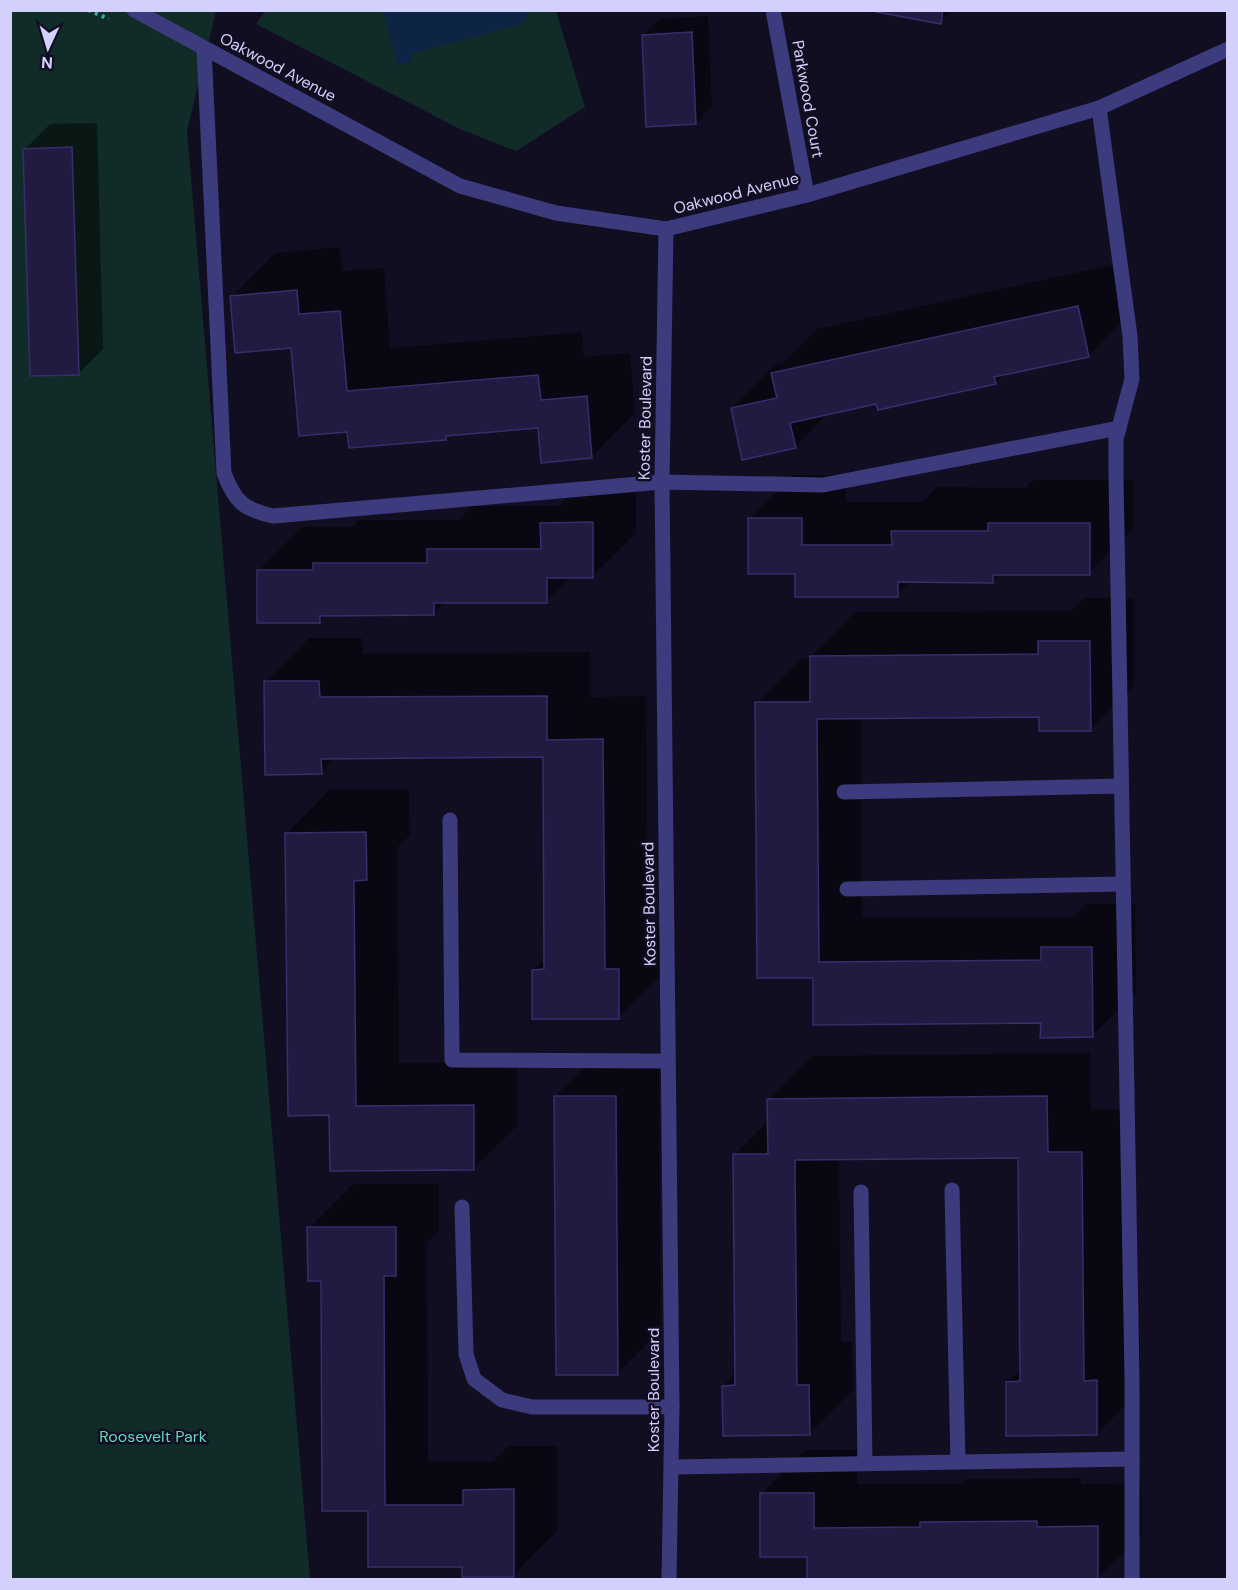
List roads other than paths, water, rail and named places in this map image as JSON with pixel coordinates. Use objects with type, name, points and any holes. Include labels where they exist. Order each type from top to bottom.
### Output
[{"type":"street","name":"Oakwood Avenue","points":[[134,10],[460,186],[556,213],[666,229],[807,195],[1099,108],[1227,49]]},
{"type":"street","name":"Parkwood Court","points":[[773,10],[807,195]]},
{"type":"street","points":[[204,48],[224,473],[232,494],[251,511],[273,516],[662,482],[823,485],[1119,428]]},
{"type":"street","points":[[1099,108],[1131,336],[1132,379],[1116,439],[1132,1580]]},
{"type":"street","name":"Koster Boulevard","points":[[666,229],[662,482],[672,1407],[669,1580]]},
{"type":"street","points":[[844,792],[1121,786]]},
{"type":"street","points":[[450,820],[452,1060],[668,1061]]},
{"type":"street","points":[[847,889],[1123,884]]},
{"type":"street","points":[[952,1190],[958,1462]]},
{"type":"street","points":[[861,1192],[865,1463]]},
{"type":"street","points":[[462,1207],[466,1354],[474,1380],[502,1400],[532,1407],[672,1407]]},
{"type":"street","points":[[672,1467],[1132,1459]]},
{"type":"water","points":[[526,10],[528,15],[521,24],[410,54],[412,61],[398,65],[383,11]]},
{"type":"park label","name":"Roosevelt Park","points":[[153,1436]]}]
